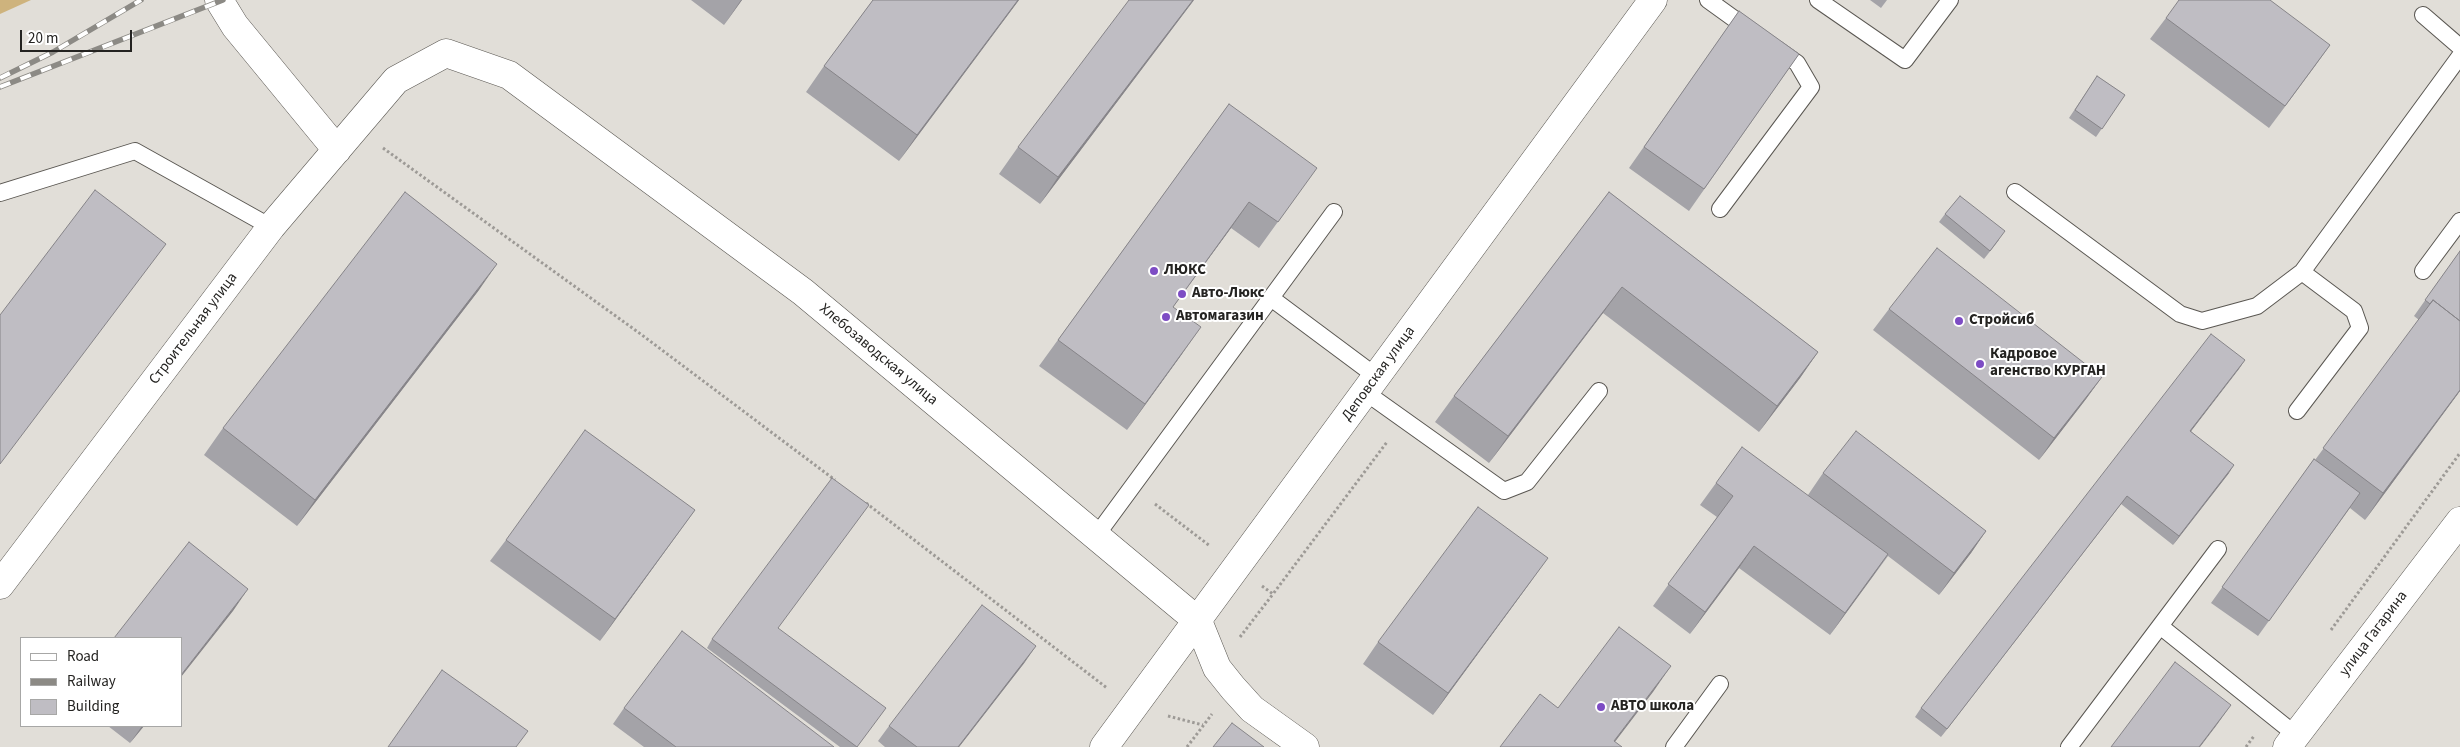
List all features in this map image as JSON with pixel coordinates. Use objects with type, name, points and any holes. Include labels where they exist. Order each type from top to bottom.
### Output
[{"type":"street","points":[[220,0],[235,26],[337,150]]},
{"type":"street","name":"Деповская улица","points":[[1104,747],[1653,0]]},
{"type":"street","name":"Хлебозаводская улица","points":[[396,80],[446,53],[509,75],[803,292],[1198,621],[1225,678],[1252,708],[1305,747]]},
{"type":"street","name":"Строительная улица","points":[[0,585],[272,227],[396,80]]},
{"type":"street","name":"улица Гагарина","points":[[2292,741],[2460,521]]},
{"type":"lane","points":[[1708,0],[1797,63],[1811,87],[1720,209]]},
{"type":"lane","points":[[1818,0],[1905,60],[1950,0]]},
{"type":"lane","points":[[2423,15],[2460,47]]},
{"type":"lane","points":[[2015,192],[2180,314],[2202,321],[2256,306],[2302,272],[2460,56]]},
{"type":"lane","points":[[0,193],[135,151],[272,227]]},
{"type":"lane","points":[[1096,536],[1334,212]]},
{"type":"lane","points":[[2423,272],[2460,221]]},
{"type":"lane","points":[[2297,411],[2360,328],[2354,310],[2302,272]]},
{"type":"lane","points":[[1271,298],[1371,385],[1504,491],[1526,482],[1599,391]]},
{"type":"lane","points":[[2069,747],[2218,549]]},
{"type":"lane","points":[[2160,626],[2269,715],[2292,741]]},
{"type":"lane","points":[[1674,747],[1720,684]]},
{"type":"path","points":[[356,128],[642,335],[842,485]]},
{"type":"path","points":[[2327,635],[2460,453]]},
{"type":"path","points":[[866,503],[1134,707],[1203,725]]},
{"type":"path","points":[[1187,747],[1203,725],[1225,678],[1273,594]]},
{"type":"path","points":[[2246,747],[2269,715]]},
{"type":"shaded area","points":[[0,0],[31,0],[0,14]]},
{"type":"building","points":[[873,0],[1018,0],[917,135],[824,66]]},
{"type":"building","points":[[1129,0],[1193,0],[1058,177],[1018,147]]},
{"type":"building","points":[[2179,0],[2270,0],[2330,45],[2285,106],[2166,18]]},
{"type":"building","points":[[1739,11],[1799,54],[1704,189],[1644,147]]},
{"type":"building","points":[[2097,76],[2125,95],[2102,129],[2075,110]]},
{"type":"building","name":"ЛЮКС","points":[[1229,104],[1317,168],[1278,222],[1249,202],[1173,307],[1201,327],[1145,404],[1058,340]]},
{"type":"building","points":[[95,190],[166,244],[0,464],[0,315]]},
{"type":"building","points":[[405,192],[497,264],[315,500],[223,428]]},
{"type":"building","points":[[1609,192],[1818,352],[1777,406],[1622,287],[1508,436],[1454,396]]},
{"type":"building","points":[[1960,196],[2005,231],[1990,251],[1945,214]]},
{"type":"building","name":"Кадровое агенство КУРГАН","points":[[1937,248],[2102,377],[2054,438],[1889,309]]},
{"type":"building","points":[[2460,251],[2460,321],[2433,300],[2430,304],[2425,300]]},
{"type":"building","points":[[2433,300],[2460,321],[2460,390],[2383,493],[2323,448]]},
{"type":"building","points":[[2211,334],[2245,360],[2190,431],[2234,465],[2179,536],[2127,496],[1947,729],[1921,708]]},
{"type":"building","points":[[585,430],[695,510],[615,619],[506,540]]},
{"type":"building","points":[[1856,431],[1986,531],[1954,573],[1823,473]]},
{"type":"building","points":[[1742,447],[1888,554],[1845,613],[1754,546],[1705,612],[1668,584],[1733,496],[1716,483]]},
{"type":"building","points":[[2314,459],[2360,493],[2269,621],[2222,587]]},
{"type":"building","points":[[832,478],[869,505],[778,628],[886,708],[857,747],[712,639]]},
{"type":"building","points":[[1478,507],[1548,558],[1448,693],[1378,642]]},
{"type":"building","points":[[189,542],[248,589],[182,674],[182,637],[115,637]]},
{"type":"building","points":[[982,605],[1036,646],[958,747],[917,747],[889,726]]},
{"type":"building","name":"АВТО школа","points":[[1619,627],[1671,666],[1614,741],[1622,747],[1500,747],[1540,694],[1558,708]]},
{"type":"building","points":[[682,631],[834,747],[676,747],[624,708]]},
{"type":"building","points":[[2175,662],[2231,705],[2199,747],[2111,747]]},
{"type":"building","points":[[442,670],[528,731],[516,747],[388,747]]},
{"type":"building","points":[[1232,723],[1264,747],[1213,747]]},
{"type":"railway","points":[[0,78],[53,52],[141,0]]},
{"type":"railway","points":[[0,87],[223,0]]},
{"type":"place","name":"ЛЮКС","points":[[1154,271]]},
{"type":"place","name":"Авто-Люкс","points":[[1182,294]]},
{"type":"place","name":"Автомагазин","points":[[1166,317]]},
{"type":"place","name":"Стройсиб","points":[[1959,321]]},
{"type":"place","name":"Кадровое агенство КУРГАН","points":[[1980,364]]},
{"type":"place","name":"АВТО школа","points":[[1601,707]]}]
